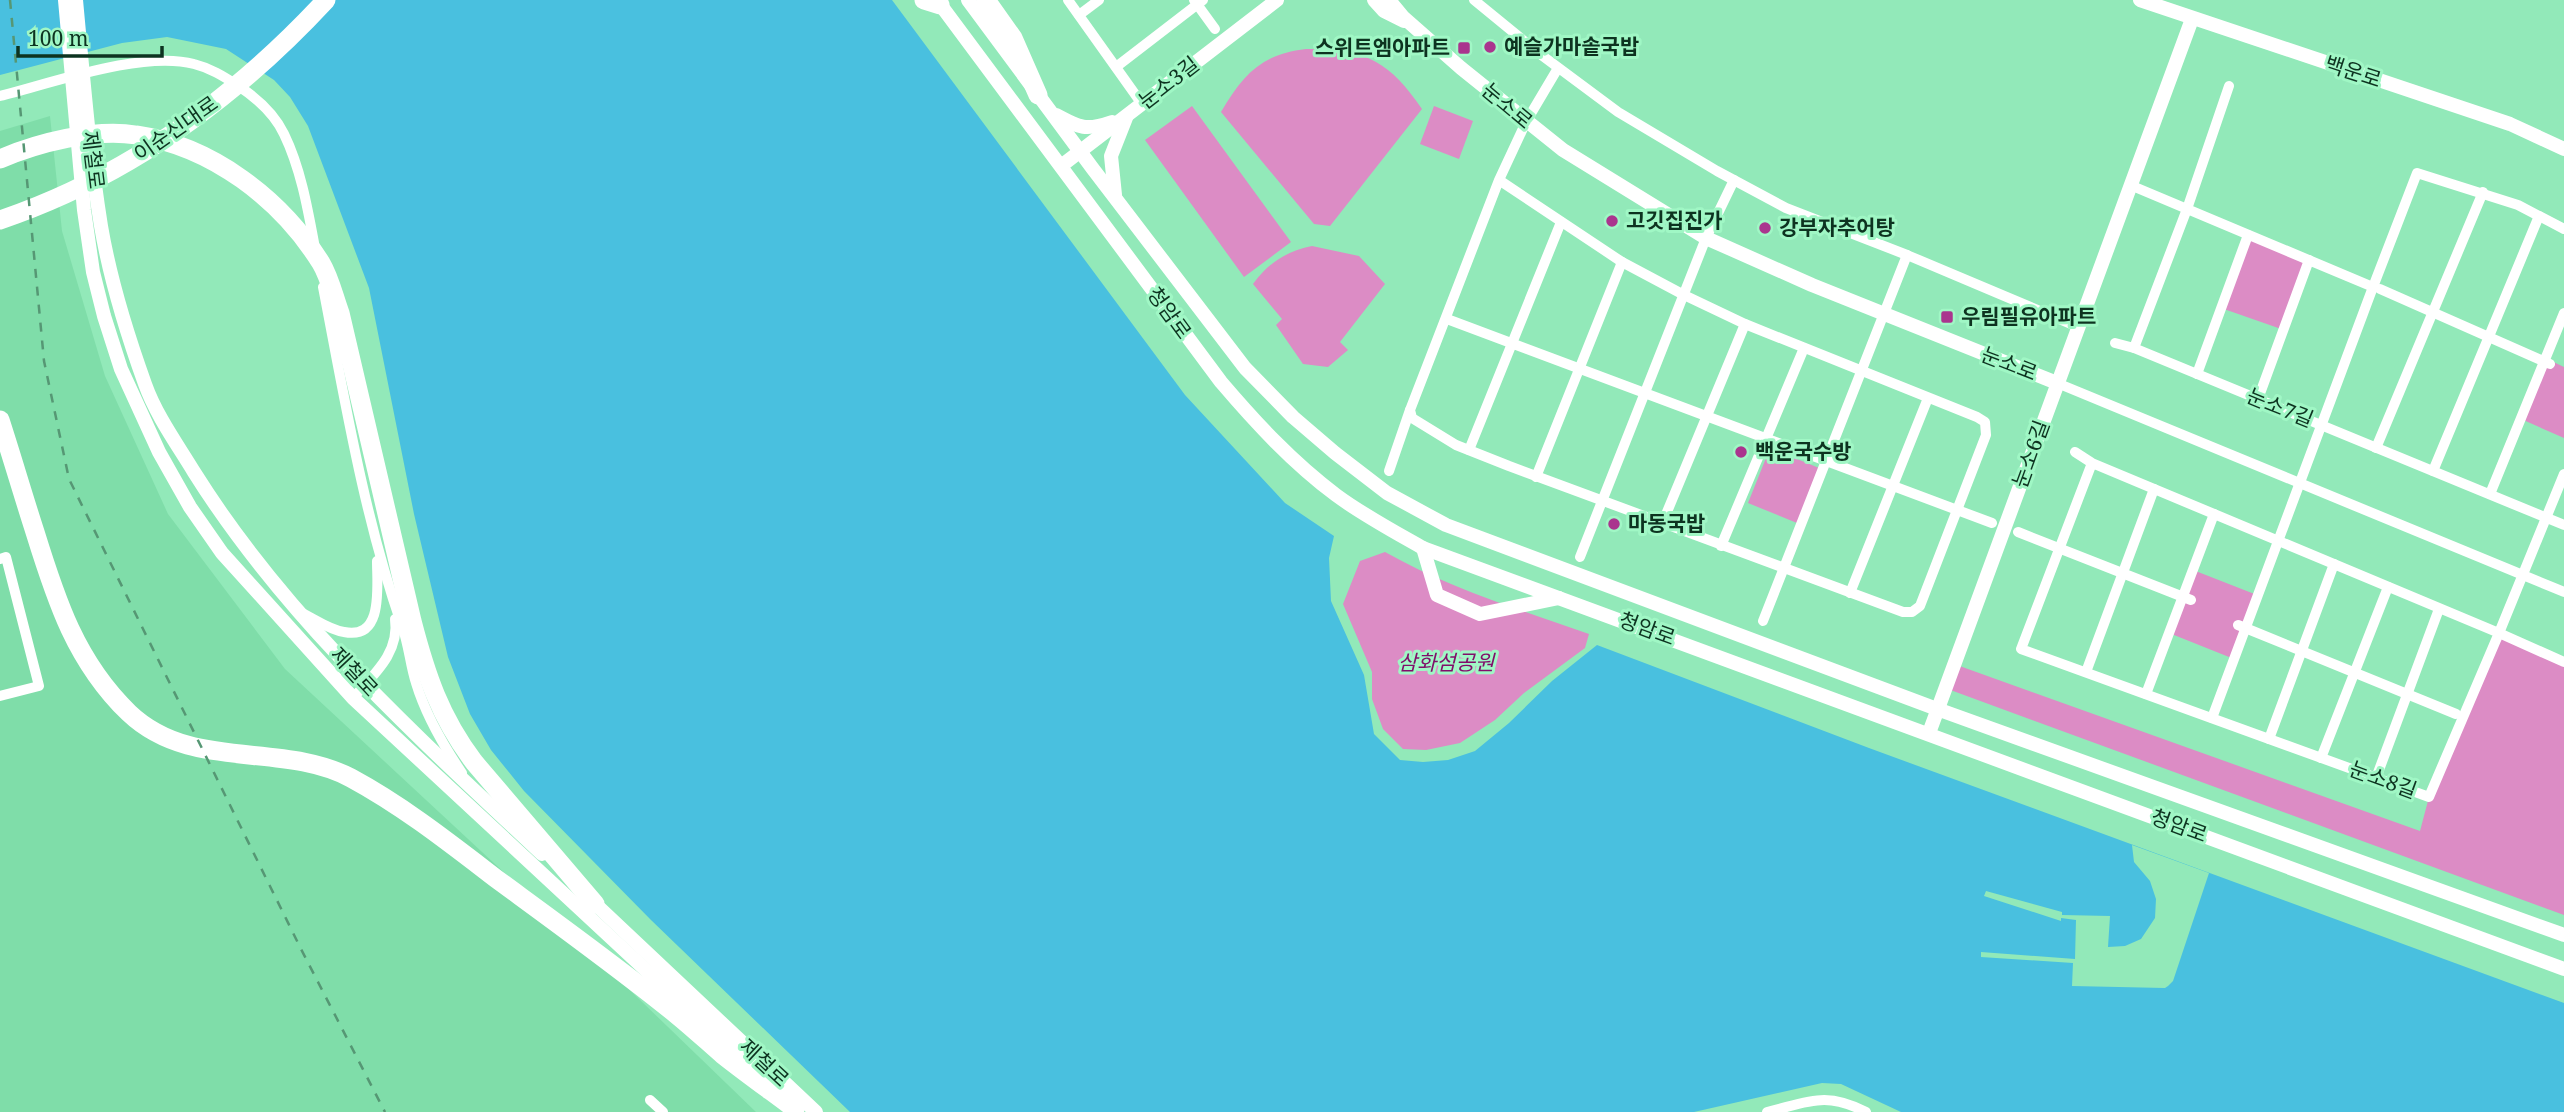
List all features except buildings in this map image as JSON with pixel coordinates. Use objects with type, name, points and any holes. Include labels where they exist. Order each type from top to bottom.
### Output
[{"type":"highway","name":"이순신대로","points":[[0,208],[67,181],[117,155],[175,117],[276,36],[309,0]]},
{"type":"highway","name":"이순신대로","points":[[0,220],[77,190],[156,144],[260,67],[326,0]]},
{"type":"highway","points":[[986,0],[1013,38],[1038,95]]},
{"type":"highway","points":[[0,159],[43,144],[89,136],[136,135],[166,143],[221,166],[254,187],[285,216],[322,264],[340,313],[424,668],[439,707],[474,762],[595,904]]},
{"type":"highway","points":[[0,420],[53,589],[68,627],[106,689],[132,716],[155,732],[196,749],[293,760],[322,766],[349,776],[413,818],[640,986],[724,1056],[796,1111]]},
{"type":"main road","points":[[65,0],[81,111]]},
{"type":"main road","points":[[76,0],[81,111]]},
{"type":"main road","name":"청암로","points":[[968,0],[1245,368],[1293,417],[1387,493],[1446,525],[1937,709],[2564,935]]},
{"type":"main road","points":[[1237,32],[1258,0]]},
{"type":"main road","name":"눈소3길","points":[[1061,166],[1277,0]]},
{"type":"main road","points":[[1374,0],[1384,11],[1414,26]]},
{"type":"main road","name":"눈소로","points":[[1389,0],[1414,26],[1526,122],[1563,150],[1706,238],[1758,263],[2057,383]]},
{"type":"main road","points":[[1405,0],[1414,26]]},
{"type":"main road","name":"백운로","points":[[2140,0],[2510,124],[2564,149]]},
{"type":"main road","name":"청암로","points":[[934,2],[1061,166],[1221,382],[1264,432],[1298,464],[1336,495],[1376,522],[1423,548],[2564,969]]},
{"type":"main road","name":"눈소6길","points":[[1928,733],[2192,19]]},
{"type":"main road","name":"제철로","points":[[81,111],[109,263],[146,387],[171,435],[245,548],[365,684],[816,1112]]},
{"type":"main road","name":"제철로","points":[[81,111],[84,210],[93,272],[121,369],[159,452],[190,507],[222,554],[353,698],[796,1111]]},
{"type":"main road","points":[[1051,113],[1078,127],[1092,129],[1126,116]]},
{"type":"main road","points":[[1116,200],[1111,156],[1126,116]]},
{"type":"main road","points":[[1423,548],[1437,595],[1480,614],[1561,598]]},
{"type":"street","points":[[1068,0],[1142,104]]},
{"type":"street","points":[[1079,15],[1099,0]]},
{"type":"street","points":[[1474,0],[1558,68],[1618,112],[1734,180],[1786,208],[1907,255],[2078,327]]},
{"type":"street","points":[[1116,67],[1198,1],[1215,29]]},
{"type":"street","points":[[0,96],[111,68],[155,61],[191,63],[215,72],[260,101],[272,115],[291,150],[305,197],[377,548],[403,628],[415,680],[424,706],[443,744],[472,787]]},
{"type":"street","points":[[1390,471],[1410,410],[1499,180],[1526,122],[1558,68]]},
{"type":"street","points":[[2134,348],[2187,209],[2229,86]]},
{"type":"street","points":[[2212,718],[2242,627],[2376,288],[2417,173],[2483,192],[2564,229]]},
{"type":"street","points":[[1410,410],[1412,418],[1423,427],[1469,450],[1536,477],[1903,612],[1912,612],[1920,606],[1987,429],[1985,422],[1745,324],[1684,295],[1622,262],[1499,180]]},
{"type":"street","points":[[1580,557],[1706,238],[1734,180]]},
{"type":"street","points":[[2130,186],[2547,362]]},
{"type":"street","points":[[2376,447],[2483,192]]},
{"type":"street","points":[[2433,471],[2539,216]]},
{"type":"street","points":[[1469,450],[1561,222]]},
{"type":"street","points":[[2197,374],[2248,235]]},
{"type":"street","points":[[1763,621],[1907,255]]},
{"type":"street","points":[[2258,399],[2309,260]]},
{"type":"street","points":[[1536,477],[1622,262]]},
{"type":"street","points":[[2490,494],[2547,362],[2564,313]]},
{"type":"street","points":[[1447,318],[1992,523]]},
{"type":"street","points":[[1662,524],[1745,324]]},
{"type":"street","name":"눈소7길","points":[[2115,343],[2134,348],[2564,525]]},
{"type":"street","points":[[1721,546],[1804,348]]},
{"type":"street","name":"눈소로","points":[[2057,383],[2564,592]]},
{"type":"street","points":[[1850,593],[1928,398]]},
{"type":"street","points":[[2075,452],[2092,463],[2564,662]]},
{"type":"street","name":"눈소8길","points":[[2092,463],[2021,649],[2429,797],[2499,633]]},
{"type":"street","points":[[2499,633],[2564,474]]},
{"type":"street","points":[[2086,672],[2154,489]]},
{"type":"street","points":[[2146,694],[2187,598],[2214,514]]},
{"type":"street","points":[[2018,532],[2187,598]]},
{"type":"street","points":[[288,598],[303,613],[341,632],[365,630],[373,621],[376,610],[377,548]]},
{"type":"street","points":[[0,559],[6,557],[39,686],[0,696]]},
{"type":"street","points":[[2269,739],[2334,564]]},
{"type":"street","points":[[2321,758],[2388,587]]},
{"type":"street","points":[[353,698],[387,659],[394,644],[396,629],[392,599]]},
{"type":"street","points":[[2376,778],[2439,608]]},
{"type":"street","points":[[2242,627],[2456,714]]},
{"type":"street","points":[[776,1075],[826,1112]]},
{"type":"street","points":[[1767,1112],[1824,1098],[1848,1102],[1866,1112]]},
{"type":"street","points":[[650,1100],[663,1112]]},
{"type":"shaded area","points":[[50,116],[62,231],[105,376],[168,514],[285,669],[609,970],[756,1112],[0,1112],[0,131]]},
{"type":"green space","points":[[1306,49],[1344,51],[1374,61],[1398,79],[1422,109],[1330,226],[1314,224],[1221,112],[1237,87],[1255,68],[1277,56]]},
{"type":"green space","points":[[1192,106],[1291,242],[1244,277],[1145,140]]},
{"type":"green space","points":[[1434,106],[1473,121],[1459,159],[1420,144]]},
{"type":"green space","points":[[2248,235],[2309,260],[2284,330],[2221,308]]},
{"type":"green space","points":[[1312,246],[1359,256],[1385,284],[1340,342],[1348,350],[1328,367],[1303,364],[1276,325],[1282,319],[1253,284],[1279,259]]},
{"type":"green space","points":[[2545,358],[2564,367],[2564,438],[2521,419]]},
{"type":"green space","points":[[1770,448],[1819,468],[1797,523],[1748,503]]},
{"type":"green space","name":"삼화섬공원","points":[[1385,552],[1459,587],[1589,634],[1585,648],[1524,693],[1495,720],[1460,743],[1426,750],[1403,749],[1383,729],[1372,699],[1372,672],[1343,604],[1360,561]]},
{"type":"green space","points":[[2193,570],[2257,595],[2234,659],[2169,633]]},
{"type":"green space","points":[[2499,633],[2564,662],[2564,915],[1945,688],[1954,664],[2420,831],[2429,797]]},
{"type":"water","points":[[0,0],[892,0],[1185,395],[1285,503],[1334,536],[1329,558],[1331,601],[1364,675],[1374,734],[1400,760],[1448,760],[1475,751],[1509,723],[1552,681],[1597,645],[1869,748],[2564,1003],[2564,1112],[1901,1112],[1841,1084],[1822,1083],[1694,1112],[850,1112],[651,920],[524,791],[491,750],[470,714],[448,657],[414,514],[369,288],[308,126],[290,97],[274,80],[226,49],[167,37],[122,43],[0,75]]},
{"type":"pier","points":[[2132,845],[2209,873],[2173,981],[2168,986],[2072,986],[2073,963],[1981,957],[1981,952],[2075,959],[2076,920],[2061,918],[2061,921],[1984,896],[1986,891],[2062,912],[2062,915],[2110,916],[2108,947],[2125,946],[2141,939],[2155,918],[2156,899],[2150,881],[2134,862]]},
{"type":"railway","points":[[10,0],[44,361],[69,479],[301,949],[385,1112]]},
{"type":"place","name":"예슬가마솥국밥","points":[[1490,47]]},
{"type":"place","name":"스위트엠아파트","points":[[1464,48]]},
{"type":"place","name":"고깃집진가","points":[[1612,221]]},
{"type":"place","name":"강부자추어탕","points":[[1765,228]]},
{"type":"place","name":"우림필유아파트","points":[[1947,317]]},
{"type":"place","name":"백운국수방","points":[[1741,452]]},
{"type":"place","name":"마동국밥","points":[[1614,524]]}]
